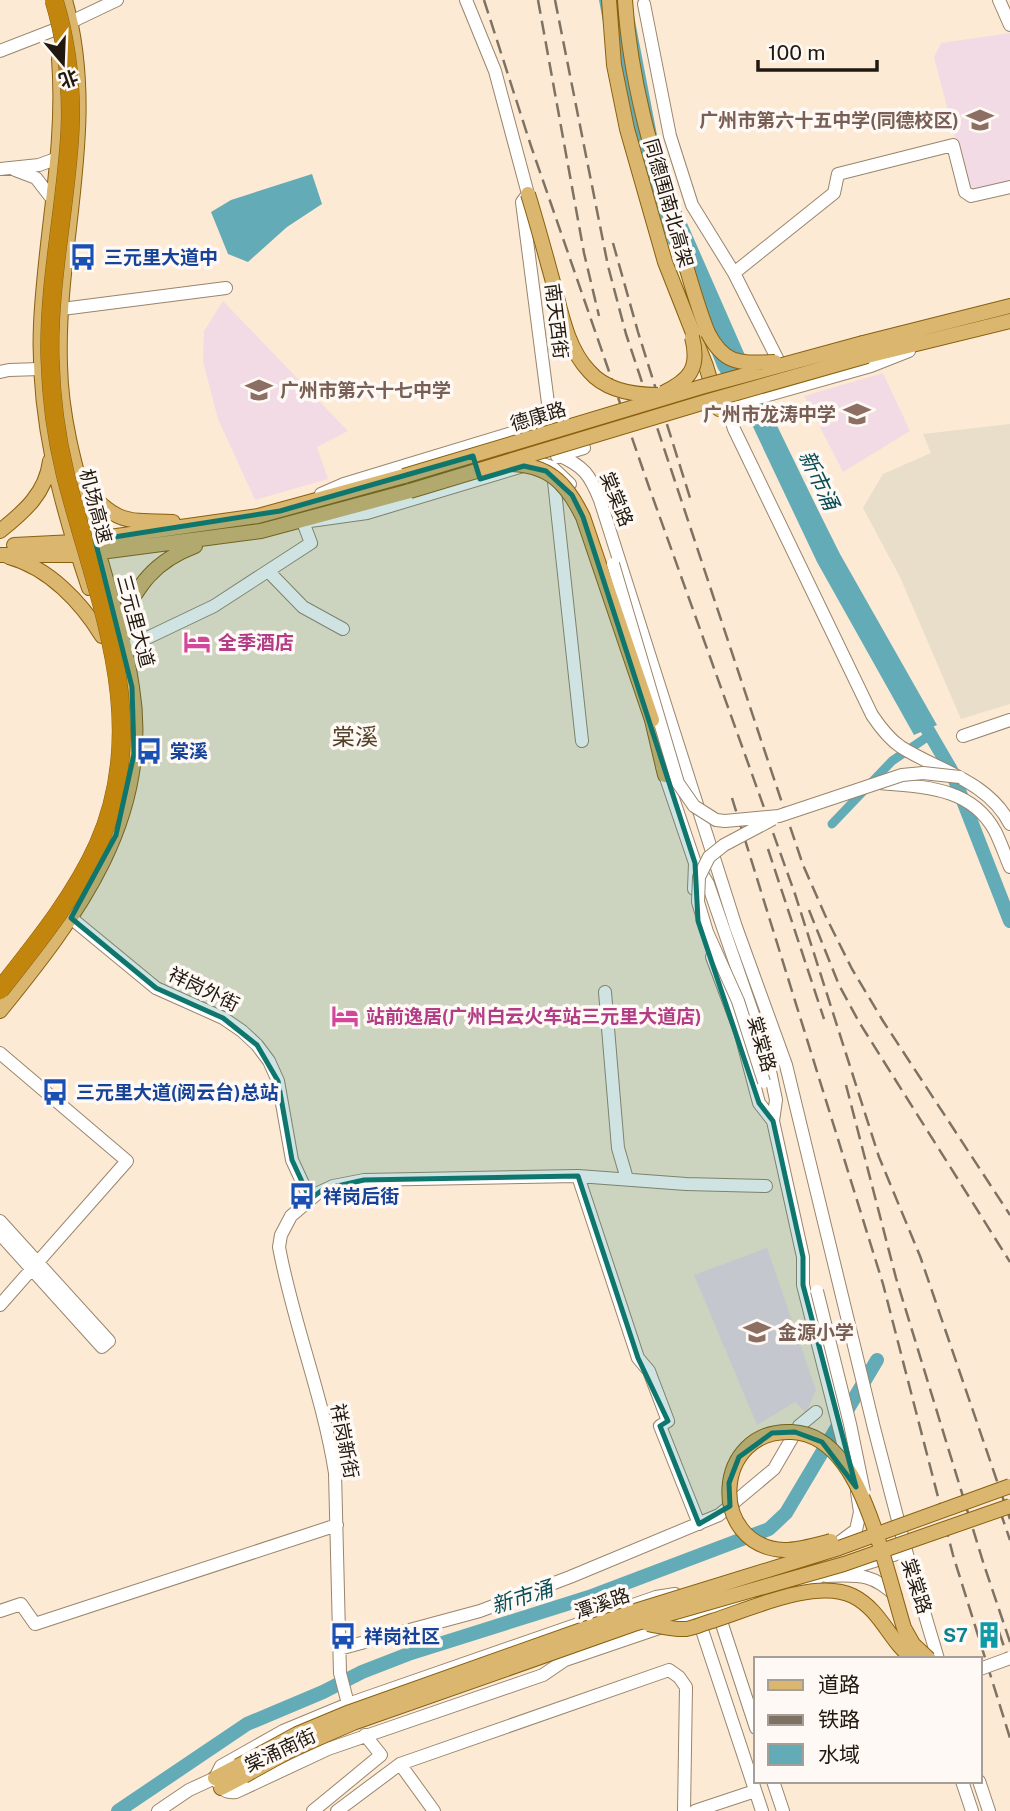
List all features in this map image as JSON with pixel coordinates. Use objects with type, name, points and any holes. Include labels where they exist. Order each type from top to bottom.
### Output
[{"type":"highway","name":"机场高速","points":[[0,990],[68,899],[95,850],[114,797],[121,747],[120,691],[116,664],[108,626],[64,471],[53,409],[51,318],[70,116],[67,57],[54,0]]},
{"type":"main road","name":"三元里大道","points":[[0,979],[60,898],[84,859],[99,823],[109,781],[112,741],[111,688],[103,640],[51,457],[43,412],[40,369],[42,302],[58,158],[60,84],[54,30],[46,0]]},
{"type":"main road","name":"三元里大道","points":[[0,1011],[71,918],[105,862],[122,817],[134,754],[132,687],[118,623],[80,483],[61,395],[62,309],[80,111],[78,63],[65,0]]},
{"type":"main road","points":[[600,0],[603,55],[616,122],[656,253],[686,321],[696,360],[692,371],[684,380],[625,410]]},
{"type":"main road","name":"同德围南北高架","points":[[609,0],[610,38],[621,100],[669,260],[706,366],[727,407]]},
{"type":"main road","name":"同德围南北高架","points":[[616,0],[626,92],[669,260]]},
{"type":"main road","points":[[625,0],[636,93],[708,333],[716,348],[729,358],[767,363],[794,362]]},
{"type":"main road","points":[[528,194],[565,324],[578,357],[599,380],[612,387],[631,393],[658,395]]},
{"type":"main road","name":"德康路","points":[[96,546],[216,538],[303,522],[484,473],[1010,306]]},
{"type":"main road","name":"德康路","points":[[0,552],[96,546],[297,507],[794,362],[935,340],[1010,321]]},
{"type":"main road","points":[[0,531],[31,504],[42,489],[48,476],[51,457]]},
{"type":"main road","points":[[484,473],[515,464],[546,471],[572,495],[583,517],[652,720],[665,775]]},
{"type":"main road","points":[[80,483],[112,515],[126,520],[213,523]]},
{"type":"main road","points":[[118,623],[141,582],[152,570],[184,550],[216,538]]},
{"type":"main road","points":[[0,552],[22,561],[51,579],[75,599],[103,640],[115,638],[123,645]]},
{"type":"main road","points":[[873,1533],[782,1550],[761,1543],[745,1532],[729,1504],[729,1483],[734,1466],[748,1446],[772,1433],[804,1434],[831,1448],[845,1465],[867,1512],[904,1628],[913,1644],[927,1657]]},
{"type":"main road","name":"潭溪路","points":[[218,1783],[298,1734],[362,1707],[632,1612],[839,1548],[873,1533],[1010,1486]]},
{"type":"main road","name":"潭溪路","points":[[241,1771],[353,1723],[844,1564],[1010,1506]]},
{"type":"main road","points":[[634,1630],[687,1629],[818,1590],[853,1596],[885,1624],[910,1657]]},
{"type":"street","points":[[0,51],[54,30],[117,0]]},
{"type":"street","name":"南天西街","points":[[466,0],[495,71],[528,194],[522,202],[554,460]]},
{"type":"street","points":[[999,0],[1010,25]]},
{"type":"street","points":[[644,4],[670,136],[692,205],[734,273],[792,388]]},
{"type":"street","points":[[734,273],[834,193],[838,174],[953,145],[965,192],[971,196],[1010,187]]},
{"type":"street","points":[[6,169],[39,165],[58,158]]},
{"type":"street","points":[[6,169],[36,178],[53,200]]},
{"type":"street","points":[[62,309],[226,288]]},
{"type":"street","points":[[935,340],[871,366],[727,407],[734,429],[795,557],[882,729],[901,747],[960,777],[992,799],[1010,824]]},
{"type":"street","points":[[0,372],[40,369]]},
{"type":"street","points":[[297,507],[344,484],[551,421]]},
{"type":"street","points":[[469,446],[484,473]]},
{"type":"street","points":[[123,645],[214,606],[269,572],[311,543],[303,522],[368,513],[484,473],[554,460],[584,448]]},
{"type":"street","points":[[554,460],[582,741]]},
{"type":"street","name":"棠棠路","points":[[554,460],[575,491],[590,526],[595,568],[695,863],[694,904],[698,921],[740,1031],[759,1103],[773,1121],[803,1258],[803,1285],[844,1447],[873,1533],[888,1557],[920,1657]]},
{"type":"street","name":"棠棠路","points":[[554,460],[576,463],[585,472],[600,500],[736,927],[786,1065],[874,1428],[937,1657]]},
{"type":"street","points":[[600,500],[612,564],[678,783],[703,814],[716,820],[742,821],[779,816]]},
{"type":"street","points":[[269,572],[303,607],[343,629]]},
{"type":"street","points":[[963,736],[1010,720]]},
{"type":"street","points":[[773,1121],[764,1082],[738,1001],[707,932],[698,902],[699,877],[709,858],[724,845],[779,816],[902,775],[960,777]]},
{"type":"street","points":[[880,783],[927,786],[967,800],[994,829],[1010,867]]},
{"type":"street","points":[[678,812],[679,803],[685,799],[691,799],[698,806]]},
{"type":"street","points":[[695,863],[708,884],[758,1024],[776,1100],[773,1121]]},
{"type":"street","name":"祥岗外街","points":[[71,918],[156,988],[223,1018],[257,1045],[278,1082],[292,1160],[310,1199]]},
{"type":"street","points":[[606,992],[618,1148],[627,1179]]},
{"type":"street","points":[[0,1053],[127,1161],[0,1305]]},
{"type":"street","points":[[578,1176],[638,1358],[649,1371],[668,1421],[660,1426],[699,1524]]},
{"type":"street","points":[[310,1199],[324,1189],[364,1180],[578,1176],[766,1186]]},
{"type":"street","name":"祥岗新街","points":[[310,1199],[287,1223],[279,1247],[332,1455],[337,1525],[340,1673],[348,1704]]},
{"type":"street","points":[[0,1222],[35,1266],[102,1347],[109,1341],[35,1266],[0,1234]]},
{"type":"street","points":[[803,1258],[817,1291],[850,1424],[867,1512]]},
{"type":"street","points":[[339,1649],[480,1611],[719,1516],[774,1469],[799,1426],[816,1412]]},
{"type":"street","points":[[831,1547],[850,1536],[859,1522],[853,1468]]},
{"type":"street","name":"棠涌南街","points":[[827,1576],[697,1615],[634,1630],[565,1660],[543,1675],[328,1749],[236,1792],[227,1793],[218,1783],[220,1766],[282,1731],[348,1704],[656,1597],[710,1586],[899,1522]]},
{"type":"street","points":[[0,1611],[21,1604],[35,1624],[337,1525]]},
{"type":"street","points":[[827,1576],[906,1550]]},
{"type":"street","points":[[827,1576],[861,1575],[874,1579],[902,1601]]},
{"type":"street","points":[[710,1586],[754,1722]]},
{"type":"street","points":[[690,1592],[762,1811]]},
{"type":"street","points":[[617,1610],[625,1612],[632,1621],[634,1630]]},
{"type":"street","points":[[982,1668],[1010,1658]]},
{"type":"street","points":[[337,1811],[400,1764],[669,1670],[679,1677],[686,1687],[684,1811]]},
{"type":"street","points":[[735,1727],[754,1725]]},
{"type":"street","points":[[313,1811],[382,1755],[365,1735]]},
{"type":"street","points":[[400,1764],[434,1811]]},
{"type":"street","points":[[158,1811],[189,1790],[218,1783]]},
{"type":"street","points":[[774,1783],[783,1811]]},
{"type":"street","points":[[963,1783],[972,1811]]},
{"type":"street","points":[[980,1783],[989,1811]]},
{"type":"street","points":[[702,1810],[755,1791]]},
{"type":"highlighted area","points":[[473,456],[480,479],[524,466],[546,471],[572,495],[583,517],[695,863],[698,921],[759,1103],[773,1121],[803,1257],[803,1285],[856,1487],[822,1442],[795,1432],[772,1433],[739,1457],[729,1483],[730,1506],[699,1524],[660,1426],[668,1421],[638,1358],[578,1176],[364,1180],[324,1189],[310,1199],[292,1160],[278,1081],[257,1045],[223,1018],[156,988],[71,918],[116,835],[134,754],[132,687],[95,540],[280,511]]},
{"type":"shaded area","name":"广州市第六十五中学(同德校区)","points":[[1010,33],[1010,182],[969,192],[934,57],[941,43]]},
{"type":"shaded area","name":"广州市第六十七中学","points":[[223,301],[348,431],[317,447],[328,479],[255,500],[218,419],[203,362],[204,331]]},
{"type":"shaded area","name":"广州市龙涛中学","points":[[883,373],[910,431],[843,472],[804,396]]},
{"type":"shaded area","points":[[1010,424],[1010,704],[961,719],[900,577],[863,508],[883,474],[931,453],[923,434]]},
{"type":"shaded area","name":"金源小学","points":[[767,1248],[816,1390],[806,1413],[795,1402],[757,1425],[694,1275]]},
{"type":"water","points":[[599,0],[631,0],[657,135],[669,182],[766,403],[819,512],[937,725],[914,735],[817,562],[745,410],[718,369],[661,225]]},
{"type":"water","points":[[312,174],[322,204],[287,227],[248,262],[228,254],[211,212],[231,200]]},
{"type":"waterway","name":"新市涌","points":[[919,715],[951,770],[1010,921]]},
{"type":"waterway","points":[[832,824],[892,761],[930,735]]},
{"type":"waterway","name":"新市涌","points":[[118,1811],[247,1724],[323,1692],[362,1672],[411,1653],[589,1597],[769,1529],[786,1513],[877,1360]]},
{"type":"railway","points":[[484,0],[531,146],[649,487],[795,894],[879,1157],[920,1256],[1010,1519]]},
{"type":"railway","points":[[538,0],[584,253],[599,316]]},
{"type":"railway","points":[[555,0],[608,266],[626,334],[803,865],[852,969],[1010,1215]]},
{"type":"railway","points":[[613,243],[691,501]]},
{"type":"railway","points":[[732,798],[883,1284],[953,1555],[1010,1738]]},
{"type":"railway","points":[[768,849],[824,1019]]},
{"type":"railway","points":[[809,910],[839,985],[859,1022],[1010,1262]]},
{"type":"railway","points":[[846,1085],[896,1278],[1010,1642]]},
{"type":"railway","points":[[1000,1511],[1010,1540]]},
{"type":"railway","points":[[999,1632],[1010,1664]]},
{"type":"place","name":"广州市第六十五中学(同德校区)","points":[[980,120]]},
{"type":"place","name":"三元里大道中","points":[[83,257]]},
{"type":"place","name":"广州市第六十七中学","points":[[259,390]]},
{"type":"place","name":"广州市龙涛中学","points":[[857,414]]},
{"type":"place","name":"全季酒店","points":[[197,642]]},
{"type":"place","name":"棠溪","points":[[149,751]]},
{"type":"place","name":"站前逸居(广州白云火车站三元里大道店)","points":[[345,1016]]},
{"type":"place","name":"三元里大道(阅云台)总站","points":[[55,1092]]},
{"type":"place","name":"祥岗后街","points":[[302,1196]]},
{"type":"place","name":"金源小学","points":[[757,1332]]},
{"type":"place","name":"S7","points":[[989,1635]]},
{"type":"place","name":"祥岗社区","points":[[343,1636]]},
{"type":"district","name":"棠溪","points":[[355,736]]}]
